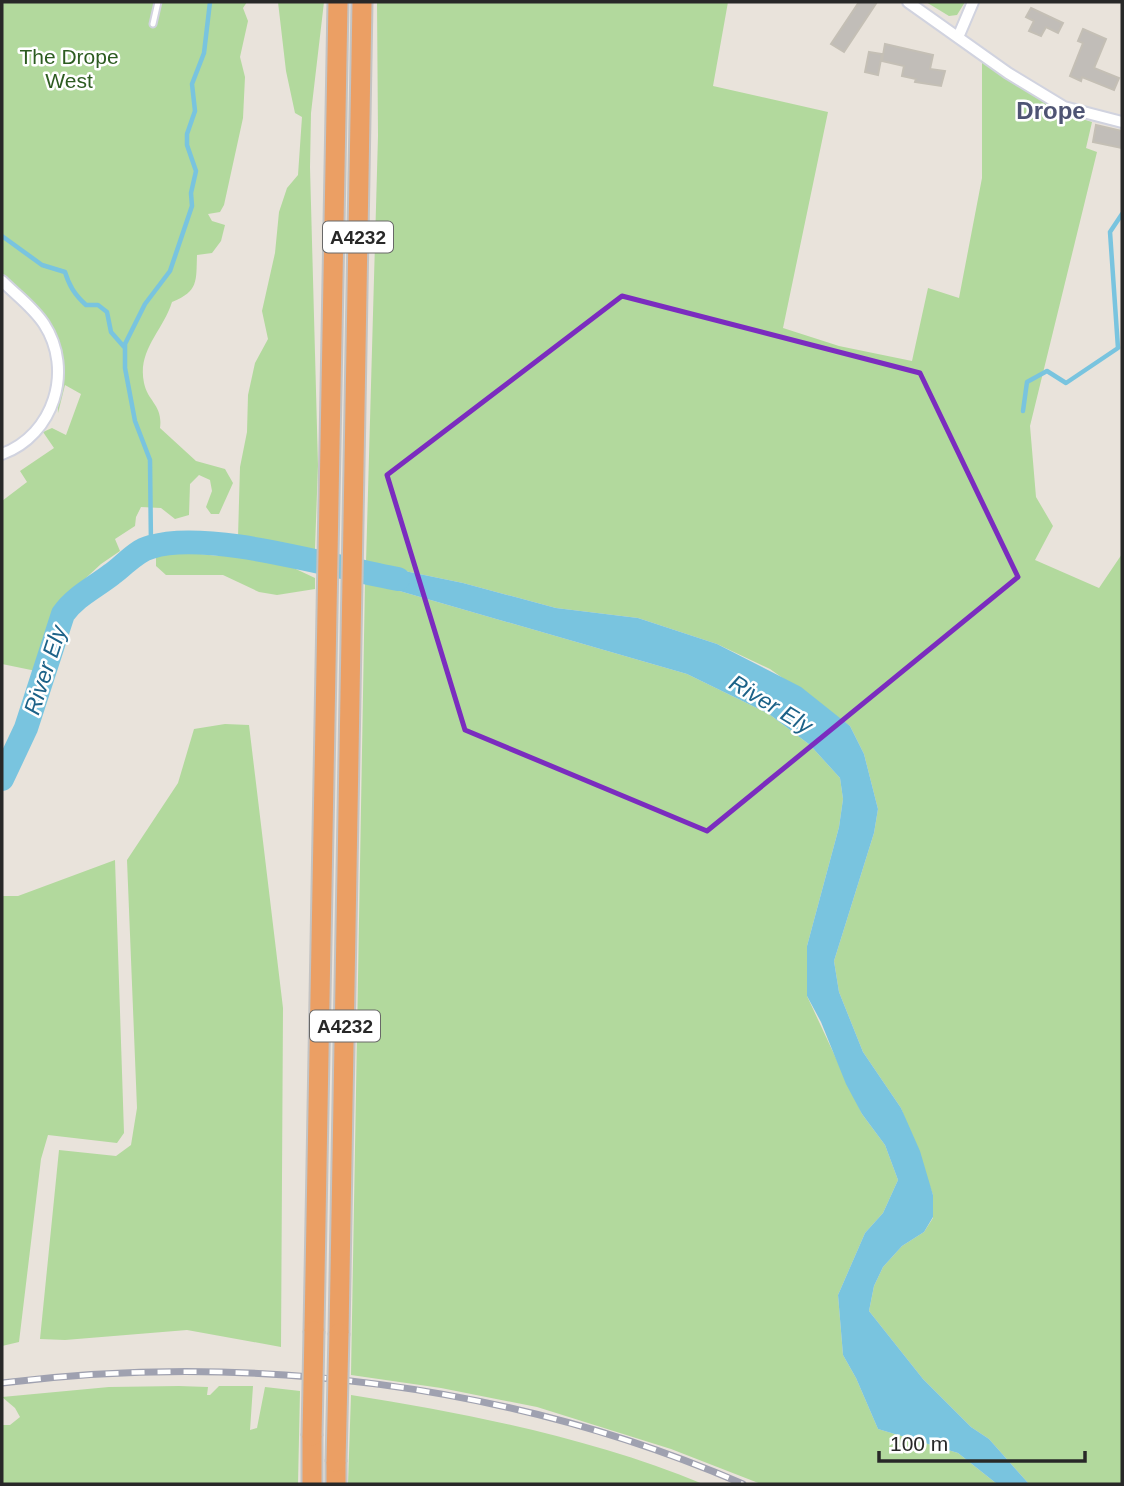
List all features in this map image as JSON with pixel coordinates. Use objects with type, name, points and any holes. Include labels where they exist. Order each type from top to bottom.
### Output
[{"type":"highway","name":"A4232","points":[[312,1484],[338,2]]},
{"type":"highway","name":"A4232","points":[[336,1484],[362,2]]},
{"type":"street","points":[[908,2],[959,35],[1008,73],[1064,107],[1122,122]]},
{"type":"street","points":[[959,35],[973,2]]},
{"type":"street","points":[[2,281],[44,325],[58,358],[58,374],[54,398],[46,419],[22,443],[2,454]]},
{"type":"lane","points":[[153,24],[158,2]]},
{"type":"highlighted area","points":[[622,296],[920,373],[1018,577],[707,831],[465,730],[387,475]]},
{"type":"green space","name":"The Drope West","points":[[2,2],[247,2],[243,8],[248,21],[240,57],[245,77],[243,118],[224,205],[220,212],[208,214],[212,221],[225,225],[221,241],[212,253],[197,255],[192,289],[172,302],[147,351],[143,371],[146,389],[159,414],[160,428],[196,461],[225,469],[233,483],[219,514],[211,514],[206,507],[212,491],[210,480],[199,475],[190,484],[189,515],[175,519],[161,508],[141,507],[135,526],[115,539],[120,551],[101,564],[62,600],[65,603],[41,672],[2,664],[2,501],[27,482],[20,471],[54,448],[43,432],[52,428],[66,435],[81,394],[65,385],[58,413],[64,374],[59,343],[45,318],[2,273]]},
{"type":"green space","points":[[278,2],[324,2],[311,113],[310,167],[318,465],[315,549],[288,554],[260,549],[238,537],[240,467],[247,432],[248,395],[255,363],[268,339],[262,311],[275,253],[279,212],[287,188],[298,175],[302,117],[295,113],[286,71]]},
{"type":"green space","points":[[377,2],[728,2],[713,86],[828,112],[783,328],[839,346],[912,361],[928,288],[959,298],[982,178],[982,60],[1066,114],[1092,122],[1086,148],[1097,152],[1030,426],[1036,497],[1053,526],[1035,560],[1099,588],[1122,554],[1122,1484],[1029,1484],[989,1439],[971,1427],[923,1379],[869,1311],[874,1286],[883,1267],[902,1246],[924,1232],[933,1218],[933,1195],[901,1108],[863,1052],[839,992],[834,961],[874,833],[878,809],[864,754],[850,726],[770,669],[717,644],[638,618],[556,608],[463,583],[366,563],[378,136]]},
{"type":"green space","points":[[926,2],[965,2],[957,15],[949,16]]},
{"type":"green space","points":[[165,550],[218,556],[230,554],[283,563],[315,578],[315,589],[277,595],[259,592],[223,575],[166,575],[156,566],[156,556]]},
{"type":"green space","points":[[365,581],[687,674],[769,714],[810,745],[840,778],[843,799],[839,827],[807,946],[807,996],[862,1114],[885,1145],[898,1180],[883,1213],[865,1233],[838,1295],[843,1355],[878,1429],[958,1453],[997,1484],[761,1484],[671,1449],[537,1407],[441,1388],[351,1375]]},
{"type":"green space","points":[[225,724],[249,725],[283,1008],[281,1347],[187,1330],[65,1340],[40,1339],[59,1150],[116,1156],[131,1145],[137,1108],[127,860],[178,783],[194,729]]},
{"type":"green space","points":[[115,860],[124,1133],[117,1143],[48,1135],[41,1159],[19,1342],[2,1346],[2,896],[18,896]]},
{"type":"green space","points":[[219,1386],[253,1386],[250,1430],[257,1428],[265,1387],[300,1391],[298,1484],[2,1484],[2,1425],[10,1425],[20,1417],[15,1408],[2,1397],[109,1387],[208,1387],[207,1395],[210,1395]]},
{"type":"green space","points":[[351,1395],[530,1429],[617,1453],[703,1484],[348,1484]]},
{"type":"water","points":[[366,563],[463,583],[556,608],[638,618],[717,644],[801,687],[850,726],[864,754],[878,809],[874,833],[834,961],[839,992],[863,1052],[901,1108],[920,1151],[933,1195],[933,1217],[924,1232],[902,1246],[883,1267],[874,1286],[869,1311],[923,1379],[971,1427],[989,1439],[1029,1484],[997,1484],[958,1453],[878,1429],[843,1355],[838,1295],[865,1233],[883,1213],[898,1180],[885,1145],[862,1114],[846,1084],[821,1022],[807,996],[807,946],[839,827],[843,799],[840,778],[810,745],[769,714],[687,674],[365,581]]},
{"type":"building","points":[[859,2],[877,2],[844,52],[831,44]]},
{"type":"building","points":[[1031,8],[1063,23],[1058,33],[1046,27],[1041,36],[1029,31],[1034,21],[1026,17]]},
{"type":"building","points":[[1083,29],[1106,39],[1094,68],[1119,78],[1114,90],[1082,77],[1081,81],[1070,76],[1083,43],[1078,41]]},
{"type":"building","points":[[885,44],[933,55],[930,69],[945,71],[941,86],[915,82],[916,79],[902,76],[904,66],[882,61]]},
{"type":"building","points":[[869,52],[882,54],[878,75],[865,72]]},
{"type":"building","points":[[1096,125],[1122,131],[1122,148],[1093,142]]},
{"type":"waterway","points":[[151,546],[150,460],[135,421],[125,368],[125,344],[145,304],[170,271],[192,206],[191,193],[196,171],[187,145],[187,134],[195,111],[192,84],[204,53],[210,2]]},
{"type":"waterway","points":[[1023,411],[1027,382],[1047,371],[1066,383],[1118,348],[1110,232],[1122,214]]},
{"type":"waterway","points":[[2,236],[42,265],[65,272],[78,297],[86,305],[98,305],[107,312],[111,332],[125,348]]},
{"type":"waterway","name":"River Ely","points":[[2,779],[26,728],[63,614],[79,597],[145,549],[175,543],[238,546],[398,579]]},
{"type":"railway","points":[[2,1383],[96,1374],[190,1372],[285,1375],[379,1384],[473,1400],[565,1422],[655,1450],[743,1484]]},
{"type":"district","name":"Drope","points":[[1051,111]]}]
